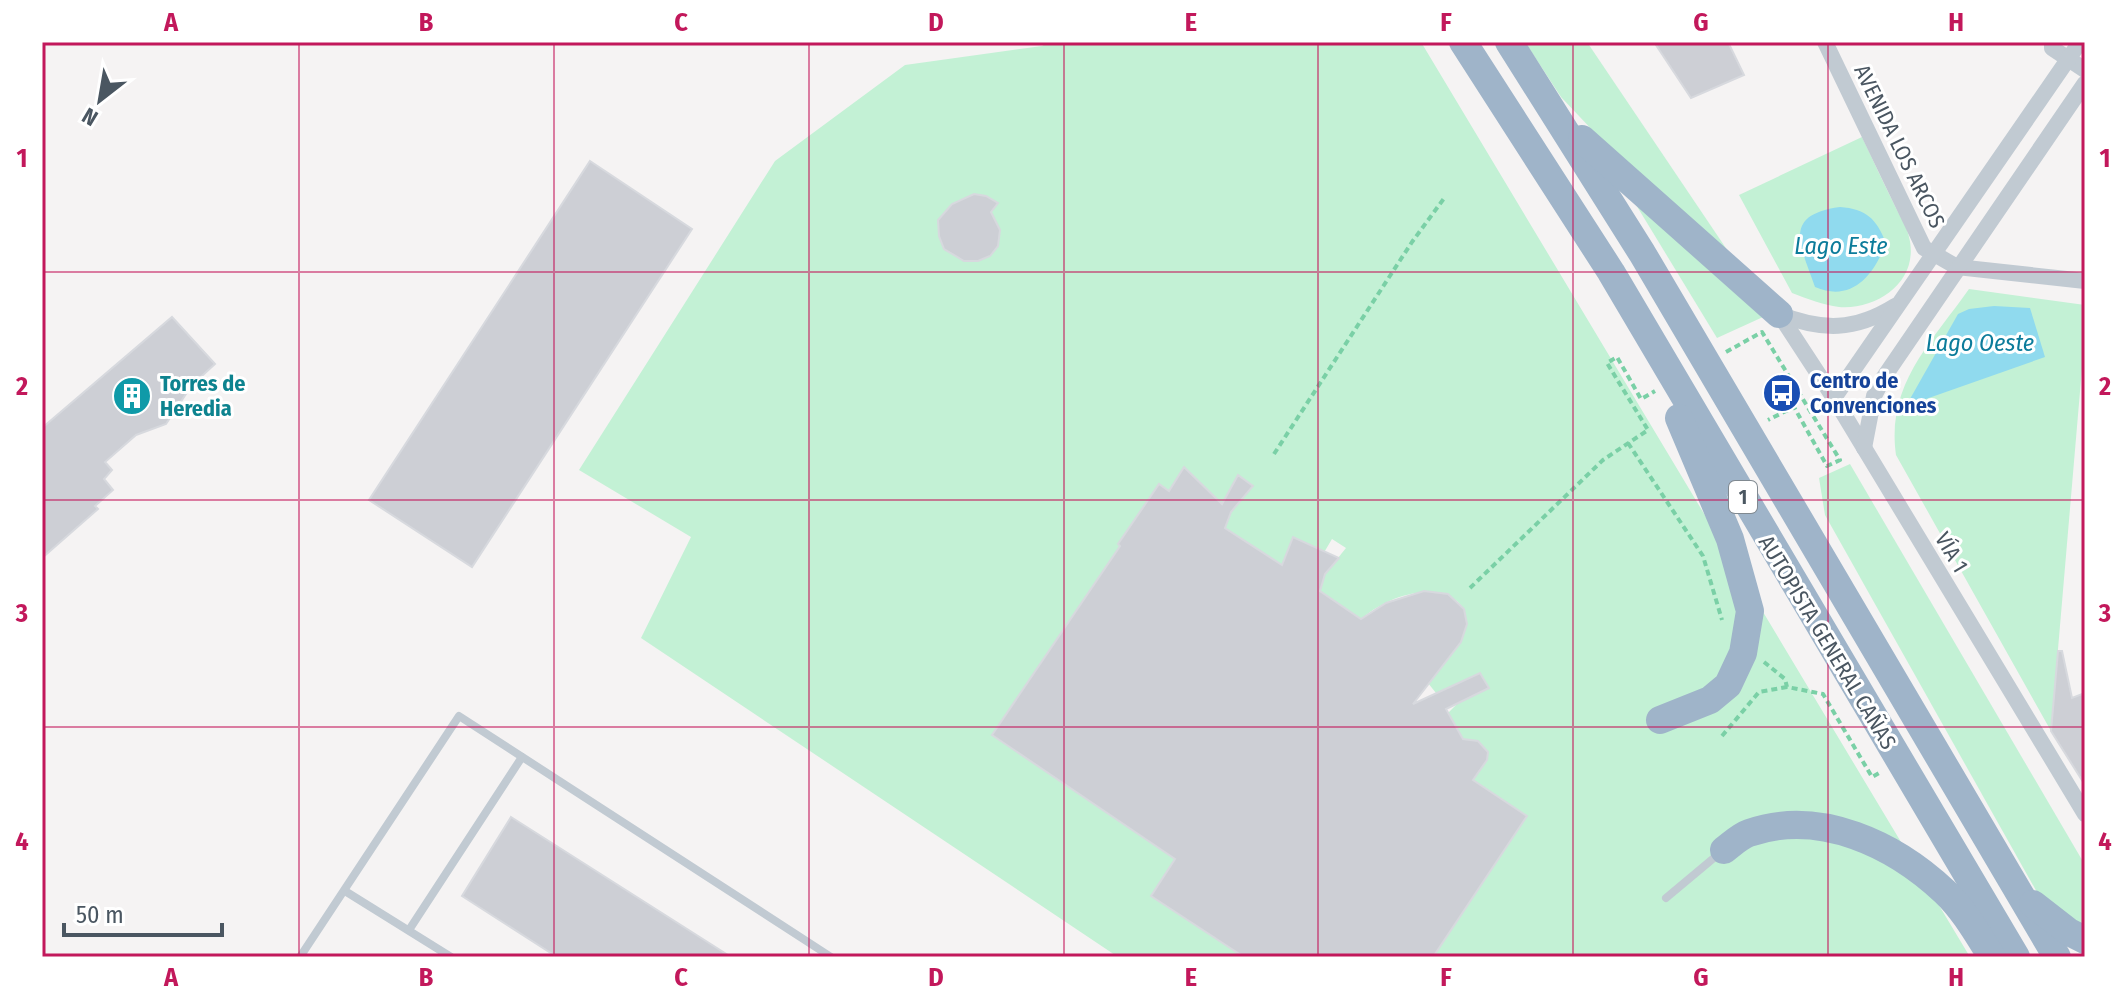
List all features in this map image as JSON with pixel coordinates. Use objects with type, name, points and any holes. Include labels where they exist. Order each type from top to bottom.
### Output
[{"type":"highway","points":[[1456,42],[1673,403],[1740,567],[1750,611],[1747,640],[1738,668],[1728,685],[1710,700],[1660,720]]},
{"type":"highway","name":"AUTOPISTA GENERAL CAÑAS","points":[[1463,42],[1611,272],[2016,957]]},
{"type":"highway","name":"AUTOPISTA GENERAL CAÑAS","points":[[1509,42],[1642,253],[2017,891],[2074,940]]},
{"type":"highway","points":[[1559,118],[1779,314]]},
{"type":"highway","points":[[1724,850],[1746,834],[1783,827],[1807,826],[1834,830],[1878,843],[1903,858],[1947,894],[1992,957]]},
{"type":"street","name":"AVENIDA LOS ARCOS","points":[[1825,42],[1924,248],[1957,267],[2085,281]]},
{"type":"street","points":[[2052,42],[2052,48],[2085,70]]},
{"type":"street","points":[[1834,398],[2080,42]]},
{"type":"street","points":[[1864,448],[1874,396],[1884,377],[2085,83]]},
{"type":"street","points":[[1779,314],[1803,323],[1829,327],[1854,325],[1879,316],[1900,303]]},
{"type":"street","name":"VÍA 1","points":[[1779,314],[1834,398],[2085,814]]},
{"type":"lane","points":[[300,957],[459,716],[831,957]]},
{"type":"lane","points":[[409,930],[522,757]]},
{"type":"lane","points":[[1666,898],[1724,850]]},
{"type":"lane","points":[[345,891],[451,957]]},
{"type":"path","points":[[1274,454],[1412,242],[1445,197]]},
{"type":"path","points":[[1744,342],[1762,332],[1840,460],[1827,466],[1794,407],[1745,432]]},
{"type":"path","points":[[1470,588],[1603,460],[1648,430],[1607,363],[1617,357],[1641,399],[1651,394]]},
{"type":"path","points":[[1722,736],[1759,692],[1787,687]]},
{"type":"green space","points":[[1049,42],[1421,42],[1970,957],[1433,957],[1527,816],[1465,775],[1484,764],[1488,752],[1478,741],[1464,741],[1448,713],[1457,704],[1488,688],[1481,674],[1436,693],[1424,678],[1452,653],[1465,631],[1465,613],[1455,600],[1437,593],[1414,593],[1388,602],[1361,619],[1320,591],[1325,574],[1346,548],[1332,539],[1307,581],[1225,528],[1232,511],[1253,486],[1221,506],[1212,520],[1158,485],[992,735],[1175,859],[1152,896],[1244,957],[1118,957],[641,638],[691,537],[579,470],[775,161],[905,65],[1042,46]]},
{"type":"green space","points":[[1525,42],[1587,42],[1742,272],[1614,153],[1561,97]]},
{"type":"green space","points":[[1862,137],[1907,229],[1911,252],[1902,279],[1882,298],[1854,307],[1839,307],[1792,293],[1739,195]]},
{"type":"green space","points":[[1624,185],[1763,317],[1717,338]]},
{"type":"green space","points":[[1969,289],[2085,305],[2051,731],[1896,455],[1898,407],[1905,386],[1914,366]]},
{"type":"green space","points":[[1850,464],[2085,865],[2085,919],[2081,926],[2038,894],[1825,515],[1819,478]]},
{"type":"water","name":"Lago Este","points":[[1840,207],[1869,216],[1886,243],[1875,266],[1860,283],[1851,289],[1828,291],[1815,287],[1800,235],[1802,225],[1809,217]]},
{"type":"water","name":"Lago Oeste","points":[[1994,306],[2030,308],[2045,357],[1906,406],[1958,314],[1969,309]]},
{"type":"building","points":[[1654,42],[1728,42],[1744,75],[1691,98]]},
{"type":"building","points":[[590,161],[692,229],[472,567],[369,500]]},
{"type":"building","points":[[974,194],[998,203],[991,212],[1000,230],[998,246],[990,256],[978,261],[964,261],[944,249],[938,220],[952,204]]},
{"type":"building","points":[[172,317],[215,364],[192,385],[166,424],[136,435],[105,462],[112,470],[104,479],[113,490],[95,506],[98,509],[42,558],[42,428]]},
{"type":"building","points":[[1184,467],[1222,504],[1238,475],[1253,486],[1231,512],[1225,528],[1282,565],[1293,537],[1339,558],[1325,574],[1320,591],[1361,619],[1386,603],[1424,591],[1448,594],[1464,609],[1467,624],[1461,642],[1413,704],[1480,673],[1489,688],[1446,709],[1463,739],[1478,741],[1488,752],[1487,760],[1473,780],[1527,816],[1433,957],[1244,957],[1151,896],[1175,859],[992,735],[1159,484],[1169,491]]},
{"type":"building","points":[[2058,651],[2062,651],[2072,698],[2085,693],[2085,785],[2051,731]]},
{"type":"building","points":[[511,817],[731,957],[557,957],[462,896]]},
{"type":"place","name":"Centro de Convenciones","points":[[1782,393]]},
{"type":"place","name":"Torres de Heredia","points":[[132,396]]}]
